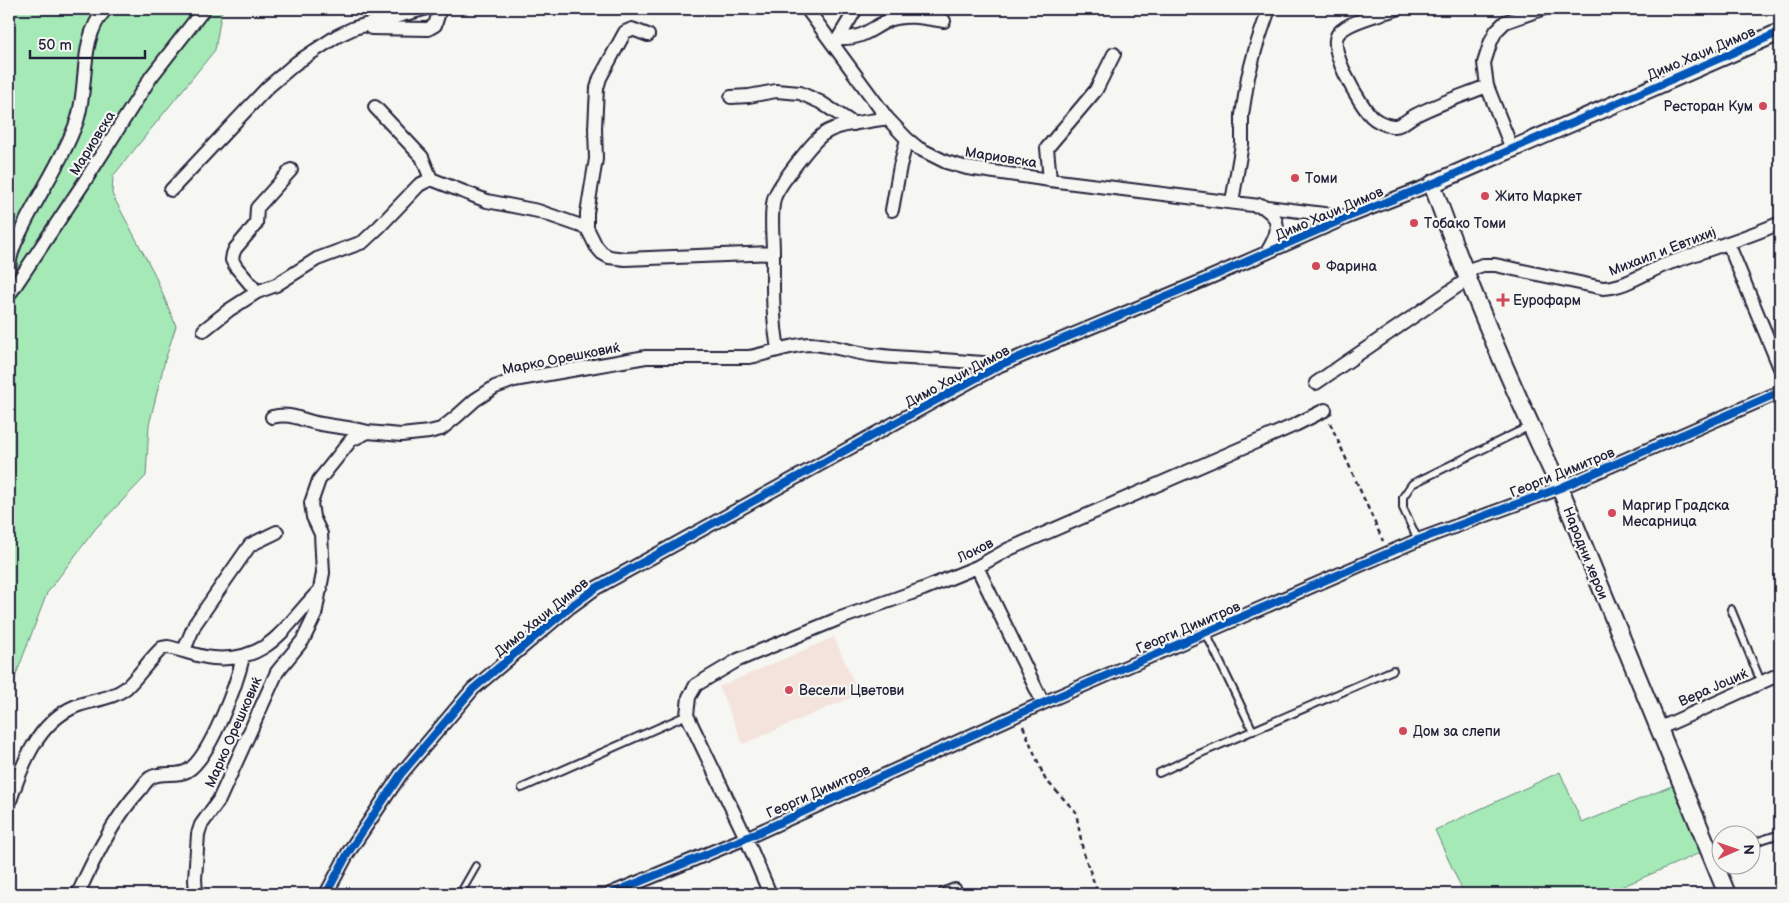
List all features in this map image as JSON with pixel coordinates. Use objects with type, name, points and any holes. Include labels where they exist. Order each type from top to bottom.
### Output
[{"type":"street","points":[[9,269],[12,248],[38,197],[70,142],[82,108],[87,53],[91,32],[106,9]]},
{"type":"street","name":"Мариовска","points":[[9,295],[151,77],[204,9]]},
{"type":"street","points":[[171,190],[242,117],[267,88],[296,63],[337,36],[354,28],[424,9]]},
{"type":"street","points":[[354,28],[428,29],[435,24],[440,9]]},
{"type":"street","name":"Мариовска","points":[[807,9],[837,42],[887,118],[918,148],[946,162],[967,168],[1050,180],[1348,217]]},
{"type":"street","points":[[837,42],[856,9]]},
{"type":"street","points":[[1232,202],[1242,144],[1242,115],[1248,78],[1269,9]]},
{"type":"street","points":[[1397,9],[1365,19],[1342,29],[1337,36],[1336,49],[1340,62],[1359,100],[1372,118],[1388,126],[1400,125],[1438,105],[1487,86]]},
{"type":"street","points":[[1512,149],[1487,86],[1484,63],[1496,31],[1505,22],[1542,9]]},
{"type":"street","points":[[837,42],[867,33],[888,20],[917,16],[944,21]]},
{"type":"street","points":[[648,35],[632,29],[625,32],[600,78],[597,88],[595,118],[596,158],[587,213],[588,228],[596,246],[602,253],[610,257],[625,259],[773,253]]},
{"type":"street","name":"Димо Хаџи Димов","points":[[326,894],[348,853],[401,774],[473,689],[570,607],[596,588],[1000,365],[1195,284],[1348,217],[1432,184],[1780,32]]},
{"type":"street","points":[[1050,180],[1047,148],[1096,90],[1114,54]]},
{"type":"street","points":[[731,98],[776,90],[800,93],[820,102],[854,124]]},
{"type":"street","points":[[375,107],[422,157],[431,179],[488,202],[538,211],[588,228]]},
{"type":"street","points":[[778,350],[773,325],[772,304],[772,208],[776,193],[786,178],[824,133],[854,124],[887,118]]},
{"type":"street","points":[[892,210],[907,139]]},
{"type":"street","points":[[257,292],[236,267],[232,260],[232,254],[256,224],[257,208],[291,170]]},
{"type":"street","points":[[204,330],[229,310],[257,292],[276,285],[317,259],[363,242],[419,185],[431,179]]},
{"type":"street","name":"Народни херои","points":[[1432,184],[1452,240],[1530,426],[1560,488],[1658,728],[1712,847]]},
{"type":"street","points":[[1261,205],[1274,216],[1276,228],[1275,239],[1266,252]]},
{"type":"street","name":"Михаил и Евтихиј","points":[[1467,275],[1483,265],[1495,265],[1603,288],[1613,288],[1633,281],[1665,265],[1780,223]]},
{"type":"street","points":[[1728,243],[1780,368]]},
{"type":"street","points":[[1316,383],[1467,275]]},
{"type":"street","name":"Марко Орешковиќ","points":[[196,894],[198,834],[201,825],[219,800],[277,672],[303,640],[315,614],[323,573],[321,534],[313,517],[311,503],[319,480],[351,440],[368,432],[401,435],[430,432],[441,428],[456,418],[475,400],[495,387],[514,380],[646,357],[749,357],[810,344],[872,355],[968,360],[1000,365]]},
{"type":"street","name":"Георги Димитров","points":[[610,894],[746,838],[1042,703],[1418,540],[1560,488],[1780,392]]},
{"type":"street","name":"Локов","points":[[687,715],[689,697],[696,684],[738,660],[838,619],[923,589],[977,567],[1009,550],[1295,425],[1325,410]]},
{"type":"street","points":[[272,417],[285,414],[321,424],[349,427],[368,432]]},
{"type":"street","points":[[184,650],[195,624],[250,545],[277,532]]},
{"type":"street","points":[[977,567],[1042,703]]},
{"type":"street","name":"Марко Орешковиќ","points":[[9,804],[26,761],[40,734],[56,717],[74,706],[112,695],[126,688],[162,648],[168,647],[184,650],[212,658],[243,657],[260,649],[282,634],[321,589]]},
{"type":"street","points":[[78,894],[114,825],[134,796],[150,778],[162,774],[185,772],[192,768],[207,747],[237,680],[243,657]]},
{"type":"street","name":"Вера Јоциќ","points":[[1658,728],[1780,674]]},
{"type":"street","points":[[687,715],[746,838],[770,894]]},
{"type":"street","name":"Народни херои","points":[[1722,876],[1727,894]]},
{"type":"street","points":[[945,894],[955,890],[957,894]]},
{"type":"lane","points":[[1418,540],[1403,508],[1403,497],[1412,484],[1530,426]]},
{"type":"lane","points":[[1731,609],[1761,682]]},
{"type":"lane","points":[[1206,633],[1253,731]]},
{"type":"lane","points":[[1159,774],[1199,754],[1393,670]]},
{"type":"lane","points":[[522,788],[687,715]]},
{"type":"lane","points":[[1762,840],[1780,834]]},
{"type":"lane","points":[[460,894],[476,866]]},
{"type":"path","points":[[1325,410],[1388,553]]},
{"type":"path","points":[[1018,715],[1045,779],[1076,812],[1082,851],[1098,894]]},
{"type":"shaded area","name":"Весели Цветови","points":[[834,637],[859,694],[743,744],[719,687]]},
{"type":"green space","points":[[9,9],[222,9],[215,50],[113,176],[112,194],[154,273],[176,326],[165,360],[149,425],[146,476],[96,528],[47,593],[11,688],[9,698]]},
{"type":"green space","points":[[1560,772],[1582,823],[1674,785],[1702,852],[1605,894],[1464,894],[1435,830]]},
{"type":"cycle path","points":[[326,894],[348,853],[401,774],[473,689],[570,607],[596,588],[1000,365],[1195,284],[1348,217],[1432,184],[1780,32]]},
{"type":"cycle path","points":[[610,894],[746,838],[1043,703],[1418,540],[1560,488],[1780,392]]},
{"type":"place","name":"Ресторан Кум","points":[[1763,106]]},
{"type":"place","name":"Томи","points":[[1295,178]]},
{"type":"place","name":"Жито Маркет","points":[[1485,196]]},
{"type":"place","name":"Тобако Томи","points":[[1414,223]]},
{"type":"place","name":"Фарина","points":[[1316,266]]},
{"type":"place","name":"Еурофарм","points":[[1503,300]]},
{"type":"place","name":"Маргир Градска Месарница","points":[[1612,513]]},
{"type":"place","name":"Весели Цветови","points":[[789,690]]},
{"type":"place","name":"Дом за слепи","points":[[1403,731]]}]
